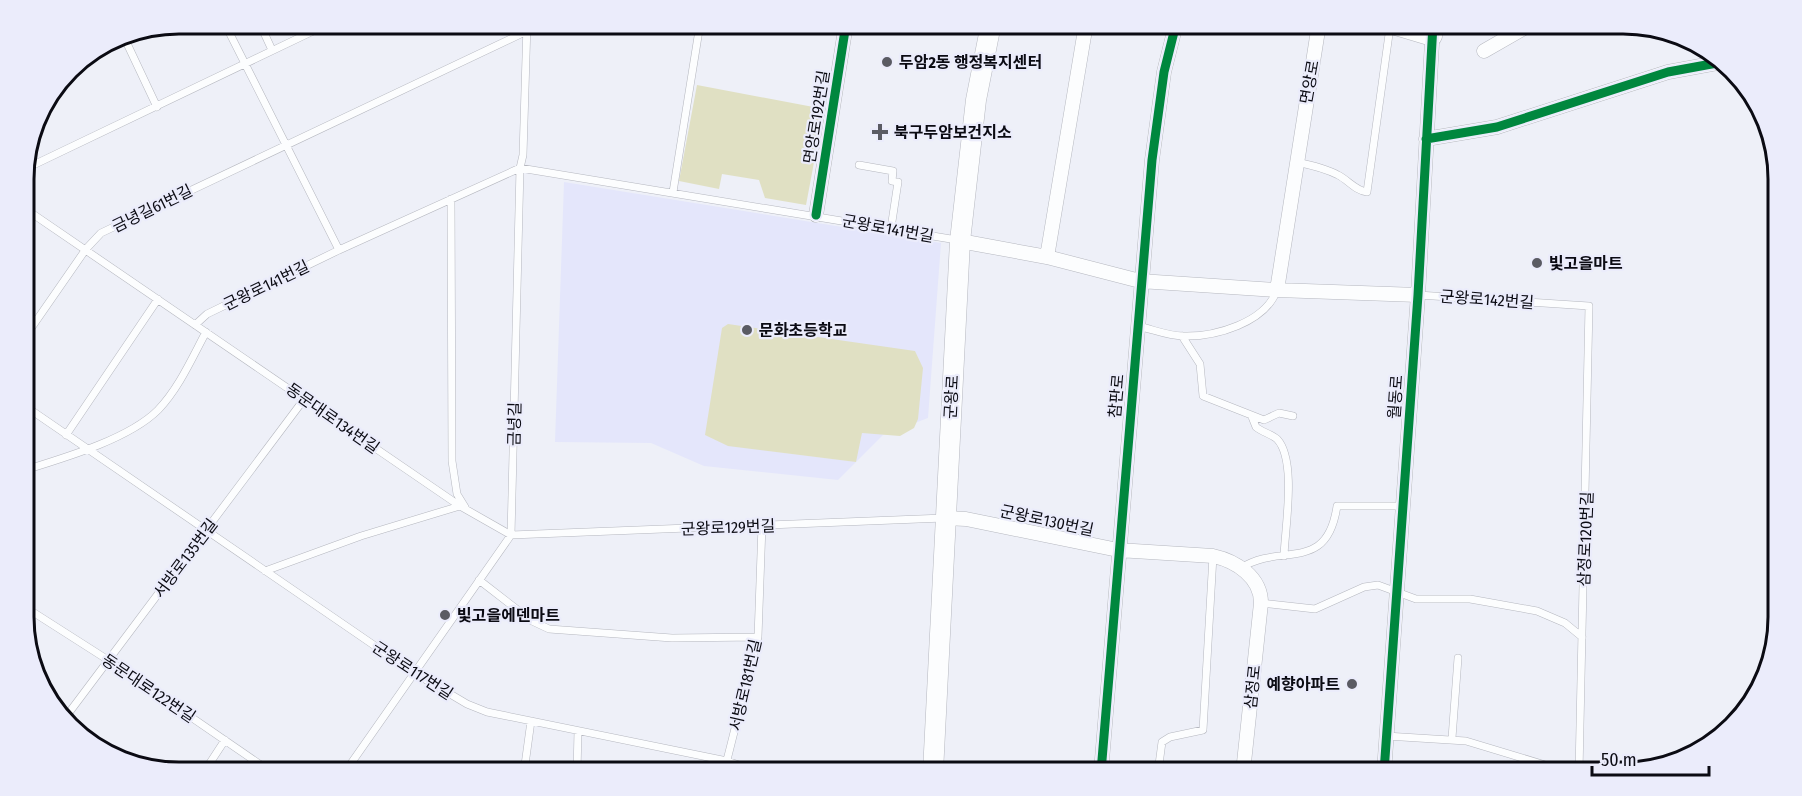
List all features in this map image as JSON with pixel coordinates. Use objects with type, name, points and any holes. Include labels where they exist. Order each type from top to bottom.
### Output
[{"type":"main road","name":"군왕로","points":[[933,761],[960,241],[974,111],[989,34]]},
{"type":"street","name":"면앙로192번길","points":[[816,215],[844,34]]},
{"type":"street","points":[[1047,257],[1084,34]]},
{"type":"street","name":"참판로","points":[[1102,761],[1140,281],[1158,111],[1174,34]]},
{"type":"street","name":"면앙로","points":[[1296,162],[1317,34]]},
{"type":"street","name":"월동로","points":[[1385,761],[1418,295],[1433,34]]},
{"type":"street","points":[[1484,51],[1514,34]]},
{"type":"street","points":[[1426,139],[1497,127],[1668,72],[1710,64]]},
{"type":"street","points":[[1277,290],[1296,162]]},
{"type":"street","name":"군왕로142번길","points":[[960,241],[1047,257],[1140,281],[1277,290],[1418,295]]},
{"type":"street","name":"군왕로130번길","points":[[945,518],[966,519],[1118,550],[1213,556],[1226,559],[1240,568],[1258,585],[1261,603]]},
{"type":"street","name":"삼정로","points":[[1244,761],[1261,603]]},
{"type":"lane","points":[[230,34],[339,250]]},
{"type":"lane","points":[[265,34],[272,50]]},
{"type":"lane","points":[[36,164],[306,34]]},
{"type":"lane","name":"금녕길61번길","points":[[35,323],[86,249],[101,232],[513,34]]},
{"type":"lane","name":"금녕길","points":[[512,535],[520,168],[523,156],[527,34]]},
{"type":"lane","points":[[673,192],[698,34]]},
{"type":"lane","points":[[1296,162],[1323,168],[1340,176],[1361,191],[1367,192],[1390,34]]},
{"type":"lane","points":[[127,44],[157,107]]},
{"type":"lane","points":[[859,165],[893,171],[892,181],[898,182],[891,228]]},
{"type":"lane","name":"군왕로141번길","points":[[195,325],[207,314],[339,250],[520,168],[816,215],[960,241]]},
{"type":"lane","points":[[265,571],[361,536],[463,508],[457,494],[452,461],[451,199]]},
{"type":"lane","name":"동문대로134번길","points":[[35,215],[463,508],[512,535]]},
{"type":"lane","points":[[1137,326],[1182,336],[1210,333],[1258,315],[1272,303],[1277,290]]},
{"type":"lane","name":"군왕로142번길","points":[[1418,295],[1589,306]]},
{"type":"lane","points":[[66,435],[158,299]]},
{"type":"lane","name":"삼정로120번길","points":[[1579,761],[1589,306]]},
{"type":"lane","points":[[34,467],[88,450],[147,418],[174,389],[206,332]]},
{"type":"lane","points":[[1182,336],[1200,364],[1203,396],[1264,420],[1279,413],[1293,416]]},
{"type":"lane","name":"서방로135번길","points":[[70,711],[305,398]]},
{"type":"lane","name":"군왕로117번길","points":[[34,413],[204,531],[413,672],[467,705],[531,721],[727,761]]},
{"type":"lane","points":[[1252,417],[1256,427],[1275,437],[1286,455],[1288,488],[1284,556]]},
{"type":"lane","points":[[1240,568],[1261,558],[1314,550],[1333,526],[1337,506],[1403,506]]},
{"type":"lane","name":"군왕로129번길","points":[[512,535],[945,518]]},
{"type":"lane","name":"서방로181번길","points":[[727,761],[758,637],[762,525]]},
{"type":"lane","points":[[352,762],[413,672],[512,535]]},
{"type":"lane","points":[[1159,761],[1162,742],[1170,737],[1203,730],[1213,556]]},
{"type":"lane","points":[[479,580],[532,621],[549,629],[672,638],[758,637]]},
{"type":"lane","points":[[1261,603],[1315,609],[1364,587],[1378,585],[1416,599],[1476,600],[1537,611],[1565,622],[1582,637]]},
{"type":"lane","name":"동문대로122번길","points":[[34,613],[108,660],[257,762]]},
{"type":"lane","points":[[1452,738],[1458,658]]},
{"type":"lane","points":[[525,762],[531,721]]},
{"type":"lane","points":[[578,731],[578,762]]},
{"type":"lane","points":[[1386,736],[1452,738],[1534,761]]},
{"type":"lane","points":[[211,762],[225,740]]},
{"type":"shaded area","name":"문화초등학교","points":[[564,182],[941,243],[928,418],[883,435],[838,480],[704,466],[651,443],[555,442]]},
{"type":"green space","points":[[697,85],[824,109],[806,205],[765,198],[759,180],[722,174],[719,189],[679,181]]},
{"type":"green space","points":[[728,324],[915,351],[923,368],[918,419],[914,428],[900,436],[862,433],[856,462],[728,446],[705,435],[722,328]]},
{"type":"cycle path","points":[[816,215],[844,34]]},
{"type":"cycle path","points":[[1102,761],[1152,160],[1164,72],[1174,34]]},
{"type":"cycle path","points":[[1385,761],[1418,295],[1432,34]]},
{"type":"cycle path","points":[[1426,139],[1497,127],[1668,72],[1710,64]]},
{"type":"place","name":"두암2동 행정복지센터","points":[[887,62]]},
{"type":"place","name":"북구두암보건지소","points":[[880,132]]},
{"type":"place","name":"빛고을마트","points":[[1537,263]]},
{"type":"place","name":"문화초등학교","points":[[747,330]]},
{"type":"place","name":"빛고을에덴마트","points":[[445,615]]},
{"type":"place","name":"예향아파트","points":[[1352,684]]}]
